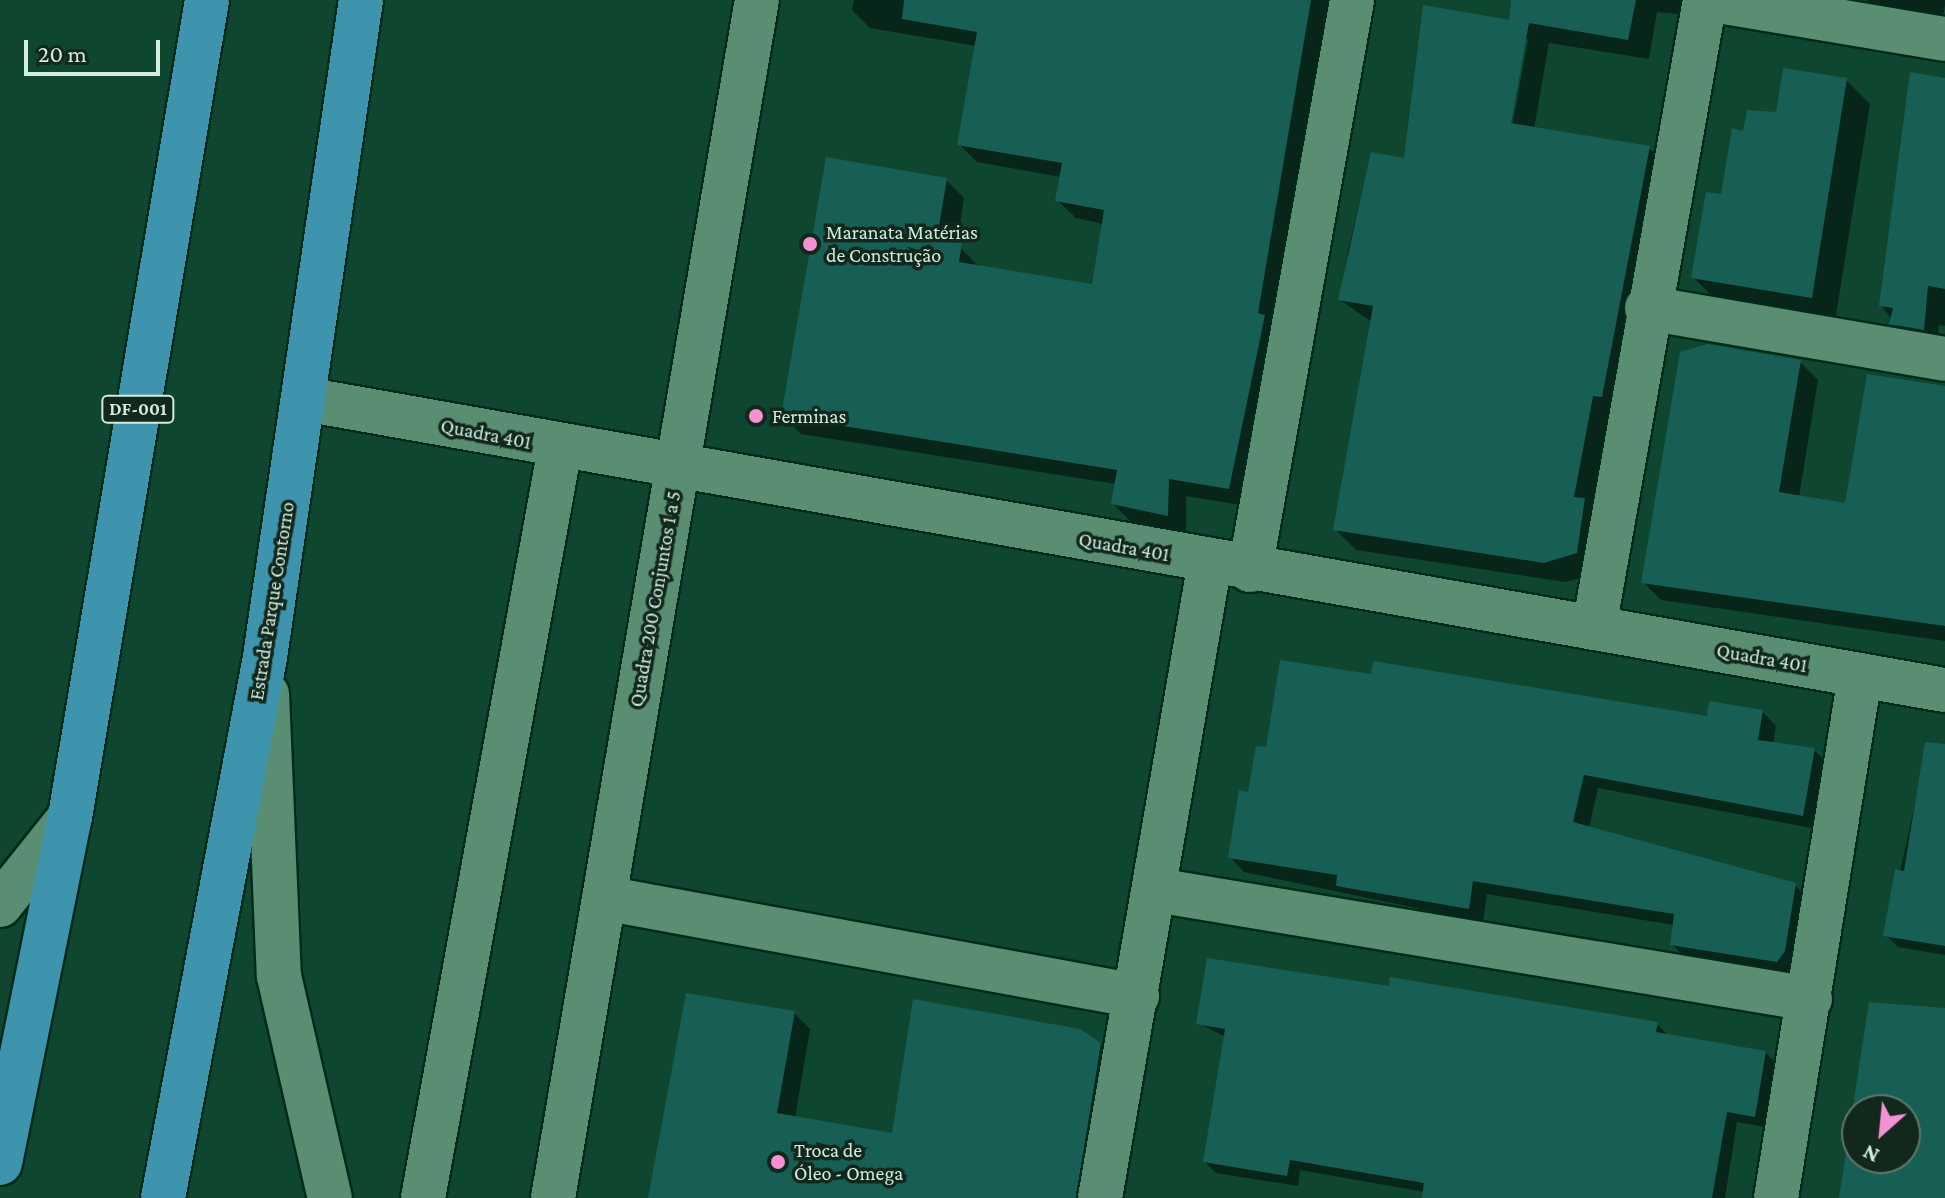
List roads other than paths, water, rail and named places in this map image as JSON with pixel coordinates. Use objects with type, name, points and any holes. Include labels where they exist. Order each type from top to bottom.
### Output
[{"type":"highway","name":"DF-001","points":[[0,1163],[70,817],[207,0]]},
{"type":"highway","name":"Estrada Parque Contorno","points":[[163,1198],[265,657],[361,0]]},
{"type":"street","name":"Quadra 200 Conjuntos 1 a 5","points":[[553,1198],[757,0]]},
{"type":"street","points":[[1111,1196],[1137,996],[1156,890],[1230,566],[1352,0]]},
{"type":"street","points":[[1594,628],[1647,308],[1705,0]]},
{"type":"street","points":[[1712,0],[1945,39]]},
{"type":"street","points":[[1647,308],[1945,359]]},
{"type":"street","name":"Quadra 401","points":[[304,399],[677,469],[1945,690]]},
{"type":"street","points":[[423,1198],[560,448]]},
{"type":"street","points":[[265,657],[279,976],[330,1198]]},
{"type":"street","points":[[1776,1198],[1860,676]]},
{"type":"street","points":[[0,905],[70,817]]},
{"type":"street","points":[[1156,890],[1810,999]]},
{"type":"street","points":[[604,898],[1137,996]]},
{"type":"place","name":"Maranata Matérias de Construção","points":[[810,244]]},
{"type":"place","name":"Ferminas","points":[[756,416]]},
{"type":"place","name":"Troca de Óleo - Omega","points":[[778,1162]]}]
